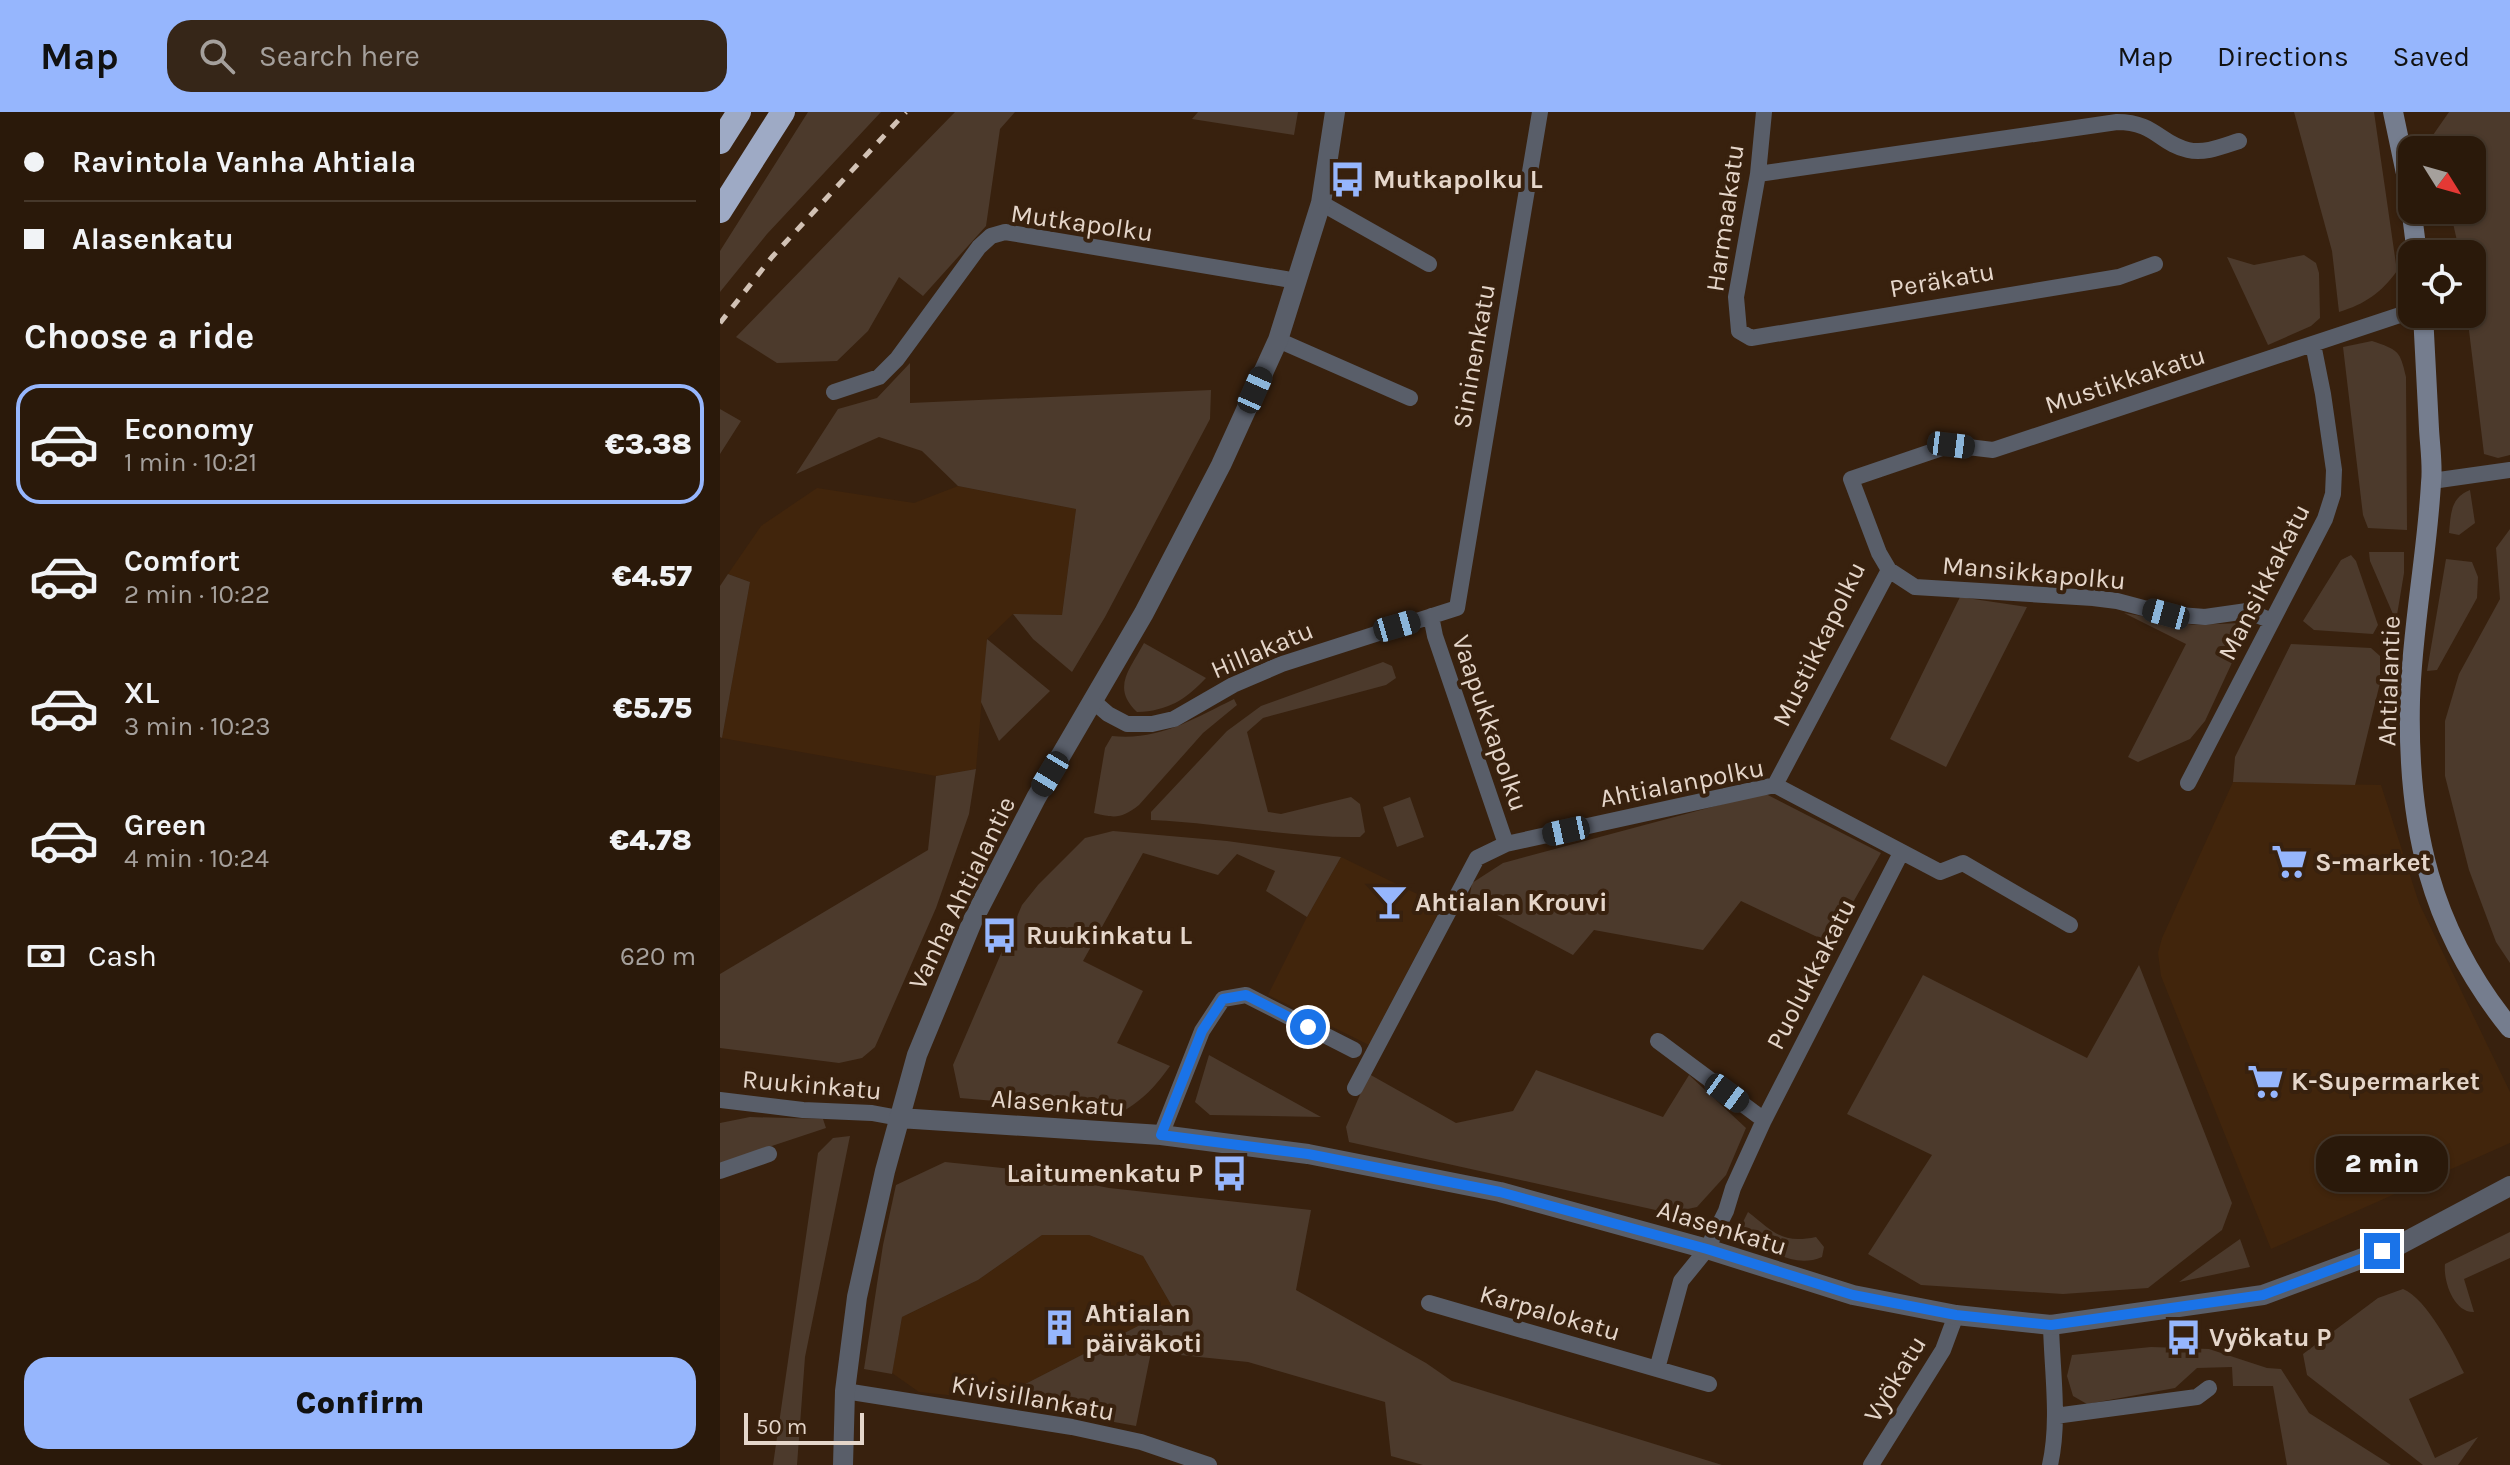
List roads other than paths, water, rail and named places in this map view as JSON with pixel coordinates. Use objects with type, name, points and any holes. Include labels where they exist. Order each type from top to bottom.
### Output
[{"type":"highway","points":[[720,142],[739,112]]},
{"type":"highway","points":[[720,211],[783,112]]},
{"type":"main road","points":[[2393,112],[2408,183],[2415,240]]},
{"type":"main road","name":"Ahtialantie","points":[[2424,328],[2432,481],[2410,700],[2412,780],[2419,839],[2436,902],[2463,961],[2510,1028]]},
{"type":"street","name":"Vanha Ahtialantie","points":[[843,1465],[845,1391],[857,1297],[917,1055],[972,922],[1036,798],[1144,613],[1221,465],[1278,340],[1321,203],[1335,112]]},
{"type":"street","name":"Sininenkatu","points":[[1457,608],[1540,112]]},
{"type":"street","name":"Harmaakatu","points":[[1739,331],[1736,297],[1758,174],[1764,112]]},
{"type":"street","points":[[1758,174],[2117,122],[2134,122],[2187,150],[2205,150],[2239,141]]},
{"type":"street","points":[[1321,203],[1429,264]]},
{"type":"street","name":"Mutkapolku","points":[[834,392],[879,377],[897,359],[979,247],[991,236],[1005,232],[1297,281]]},
{"type":"street","name":"Peräkatu","points":[[1739,331],[1751,338],[2049,286],[2119,277],[2155,264]]},
{"type":"street","name":"Mustikkakatu","points":[[1851,479],[1951,445],[1993,450],[2398,316]]},
{"type":"street","points":[[1278,340],[1410,398]]},
{"type":"street","name":"Mansikkakatu","points":[[2188,783],[2325,519],[2333,494],[2334,470],[2313,344]]},
{"type":"street","points":[[2432,481],[2510,470]]},
{"type":"street","name":"Mustikkapolku","points":[[1775,785],[1889,570],[1879,553],[1851,479]]},
{"type":"street","name":"Mansikkapolku","points":[[1889,570],[1915,587],[2093,598],[2166,614],[2205,617],[2247,611],[2272,621]]},
{"type":"street","name":"Hillakatu","points":[[1093,701],[1127,724],[1152,724],[1174,719],[1233,685],[1282,664],[1457,608]]},
{"type":"street","name":"Vaapukkapolku","points":[[1431,616],[1435,636],[1506,844]]},
{"type":"street","name":"Ahtialanpolku","points":[[1506,844],[1775,785],[1940,872],[1963,863],[2070,925]]},
{"type":"street","points":[[1355,1088],[1477,858],[1506,844]]},
{"type":"street","name":"Puolukkakatu","points":[[1707,1249],[1764,1120],[1901,853]]},
{"type":"street","points":[[1161,1135],[1202,1031],[1223,999],[1246,995],[1354,1050]]},
{"type":"street","points":[[1658,1041],[1764,1120]]},
{"type":"street","name":"Ruukinkatu","points":[[720,1100],[899,1118]]},
{"type":"street","name":"Alasenkatu","points":[[899,1118],[1161,1135],[1308,1154],[1500,1192],[1707,1249],[1853,1295],[1956,1315],[2051,1325],[2263,1295],[2401,1244],[2510,1186]]},
{"type":"street","points":[[720,1171],[769,1154]]},
{"type":"street","points":[[1657,1369],[1681,1281],[1707,1249]]},
{"type":"street","name":"Karpalokatu","points":[[1429,1303],[1709,1384]]},
{"type":"street","name":"Vyökatu","points":[[1871,1465],[1943,1350],[1956,1315]]},
{"type":"street","points":[[2050,1465],[2055,1444],[2051,1325]]},
{"type":"street","points":[[2055,1416],[2197,1397],[2209,1388]]},
{"type":"street","name":"Kivisillankatu","points":[[845,1391],[1072,1427],[1141,1442],[1209,1465]]},
{"type":"railway","points":[[720,323],[772,257],[906,112]]},
{"type":"place","name":"Mutkapolku L","points":[[1347,179]]},
{"type":"place","name":"S-market","points":[[2289,862]]},
{"type":"place","name":"Ahtialan Krouvi","points":[[1389,902]]},
{"type":"place","name":"Ruukinkatu L","points":[[1000,935]]},
{"type":"place","name":"K-Supermarket","points":[[2265,1081]]},
{"type":"place","name":"Laitumenkatu P","points":[[1229,1173]]},
{"type":"place","name":"Ahtialan päiväkoti","points":[[1059,1328]]},
{"type":"place","name":"Vyökatu P","points":[[2183,1337]]}]
